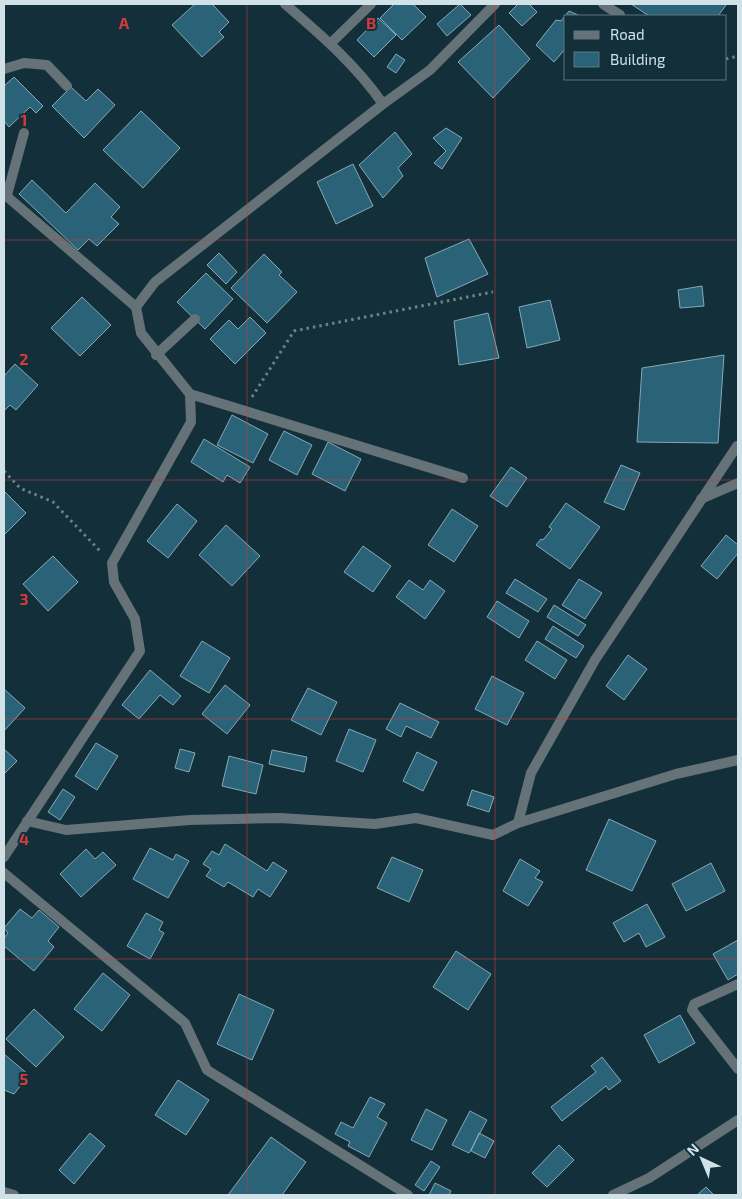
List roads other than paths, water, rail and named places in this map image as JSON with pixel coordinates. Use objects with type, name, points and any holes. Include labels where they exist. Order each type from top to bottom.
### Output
[{"type":"street","points":[[284,4],[331,43],[368,82],[383,104]]},
{"type":"street","points":[[331,43],[372,4]]},
{"type":"street","points":[[136,307],[155,282],[383,104],[430,70],[495,4]]},
{"type":"street","points":[[603,4],[620,15]]},
{"type":"street","points":[[4,70],[24,63],[47,65],[68,86]]},
{"type":"street","points":[[24,133],[5,194],[136,307],[141,333],[156,355],[190,394],[463,478]]},
{"type":"street","points":[[156,355],[195,319]]},
{"type":"street","points":[[4,857],[140,651],[135,619],[114,582],[112,563],[191,422],[190,394]]},
{"type":"street","points":[[518,823],[531,773],[595,660],[737,446]]},
{"type":"street","points":[[702,499],[738,483]]},
{"type":"street","points":[[27,820],[66,830],[190,820],[280,818],[375,824],[416,818],[493,835],[518,823],[676,774],[738,760]]},
{"type":"street","points":[[4,873],[185,1024],[207,1070],[408,1195]]},
{"type":"street","points":[[738,984],[694,1004],[692,1010],[738,1069]]},
{"type":"street","points":[[614,1195],[649,1178],[738,1120]]},
{"type":"street","points":[[4,1192],[14,1195]]}]
